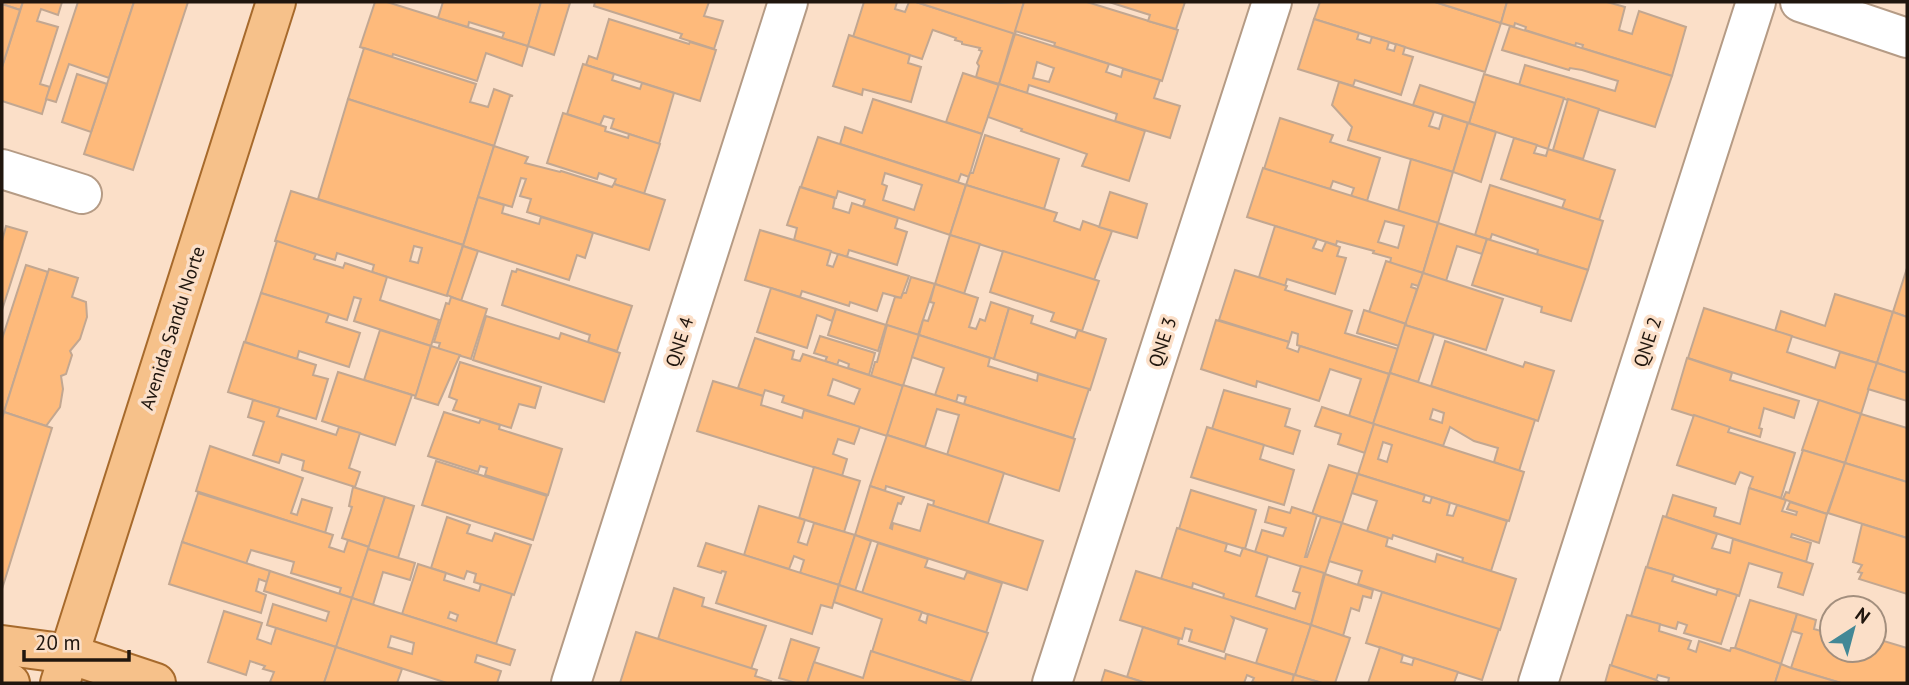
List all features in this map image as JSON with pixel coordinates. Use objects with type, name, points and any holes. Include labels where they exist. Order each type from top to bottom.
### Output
[{"type":"main road","name":"Avenida Sandu Norte","points":[[64,669],[276,2]]},
{"type":"main road","points":[[2,645],[64,669],[156,683]]},
{"type":"main road","points":[[2,679],[10,683]]},
{"type":"street","name":"QNE 4","points":[[571,683],[788,2]]},
{"type":"street","name":"QNE 3","points":[[1052,683],[1272,2]]},
{"type":"street","name":"QNE 2","points":[[1538,683],[1756,2]]},
{"type":"street","points":[[1800,2],[1907,38]]},
{"type":"street","points":[[2,169],[82,194]]},
{"type":"building","points":[[2,2],[23,2],[20,10]]},
{"type":"building","points":[[23,2],[62,2],[58,15],[41,9],[37,21],[58,27],[40,84],[50,87],[42,114],[2,101],[2,67]]},
{"type":"building","points":[[78,2],[134,2],[109,78],[69,64],[56,102],[46,99]]},
{"type":"building","points":[[134,2],[188,2],[133,170],[84,154]]},
{"type":"building","points":[[375,2],[387,2],[528,46],[522,66],[486,53],[477,81],[393,54],[392,57],[360,47]]},
{"type":"building","points":[[443,2],[541,2],[528,46],[502,38],[504,33],[469,22],[468,27],[438,18]]},
{"type":"building","points":[[541,2],[570,3],[554,55],[528,46]]},
{"type":"building","points":[[595,2],[709,2],[704,16],[723,21],[714,49],[680,38],[682,34],[594,6]]},
{"type":"building","points":[[864,2],[897,2],[895,9],[905,12],[909,2],[916,2],[1014,33],[999,84],[976,77],[979,66],[977,63],[982,51],[980,48],[962,44],[955,40],[956,38],[933,29],[922,59],[853,37]]},
{"type":"building","points":[[916,2],[1001,3],[1024,2],[1015,34]]},
{"type":"building","points":[[1024,2],[1087,2],[1178,30],[1162,81],[1015,31]]},
{"type":"building","points":[[1109,2],[1185,2],[1176,29],[1148,21],[1150,15]]},
{"type":"building","points":[[1320,2],[1435,2],[1501,23],[1485,72],[1314,19]]},
{"type":"building","points":[[1435,2],[1507,2],[1501,23]]},
{"type":"building","points":[[1507,2],[1607,2],[1625,7],[1619,30],[1632,34],[1639,11],[1686,27],[1672,76],[1582,48],[1583,45],[1576,43],[1575,46],[1525,30],[1526,27],[1515,23],[1514,27],[1501,23]]},
{"type":"building","points":[[2,4],[20,10],[2,67]]},
{"type":"building","points":[[609,19],[716,50],[700,101],[586,65],[589,56],[597,59]]},
{"type":"building","points":[[1314,19],[1359,33],[1357,39],[1370,43],[1372,37],[1389,42],[1387,49],[1394,51],[1396,44],[1405,47],[1403,54],[1413,57],[1401,95],[1355,80],[1353,86],[1298,69]]},
{"type":"building","points":[[1510,26],[1672,76],[1655,127],[1519,85],[1525,65],[1615,91],[1618,81],[1502,50]]},
{"type":"building","points":[[1015,34],[1109,64],[1106,72],[1121,77],[1123,69],[1160,80],[1154,98],[1180,106],[1170,138],[1115,121],[1117,114],[1029,85],[1027,93],[999,84]],"holes":[[[1037,62],[1054,68],[1049,82],[1033,78]]]},
{"type":"building","points":[[849,35],[910,55],[908,63],[921,67],[911,102],[863,89],[862,95],[833,86]]},
{"type":"building","points":[[364,48],[476,84],[470,102],[488,107],[494,89],[513,96],[510,96],[494,146],[348,99]]},
{"type":"building","points":[[583,64],[614,74],[612,80],[640,89],[642,83],[674,93],[659,144],[611,128],[614,119],[604,116],[600,125],[567,114]]},
{"type":"building","points":[[963,73],[999,85],[982,134],[946,122]]},
{"type":"building","points":[[77,74],[107,84],[91,132],[62,122]]},
{"type":"building","points":[[1484,74],[1564,98],[1548,149],[1469,123]]},
{"type":"building","points":[[1339,82],[1434,112],[1429,126],[1439,129],[1443,115],[1468,123],[1453,172],[1348,140],[1352,127],[1332,105]]},
{"type":"building","points":[[999,84],[1145,131],[1129,181],[1082,166],[1087,154],[988,117]]},
{"type":"building","points":[[1420,85],[1475,103],[1469,123],[1413,105]]},
{"type":"building","points":[[348,99],[494,146],[463,245],[318,199]]},
{"type":"building","points":[[873,99],[982,134],[969,177],[961,174],[958,182],[840,144],[845,127],[862,133]]},
{"type":"building","points":[[1568,99],[1599,109],[1583,159],[1553,150]]},
{"type":"building","points":[[563,113],[606,127],[605,131],[628,138],[629,134],[660,144],[644,194],[614,184],[616,179],[599,173],[597,179],[547,163]]},
{"type":"building","points":[[1280,118],[1333,135],[1330,142],[1380,158],[1367,201],[1351,196],[1354,188],[1333,181],[1330,189],[1264,169]]},
{"type":"building","points":[[1468,123],[1496,132],[1481,182],[1453,172]]},
{"type":"building","points":[[985,135],[1059,159],[1044,209],[966,185],[970,173],[973,173]]},
{"type":"building","points":[[818,137],[966,185],[950,235],[863,206],[865,200],[838,191],[836,198],[801,187]],"holes":[[[885,173],[922,185],[914,210],[883,200],[887,186],[882,184]]]},
{"type":"building","points":[[1514,138],[1537,145],[1534,153],[1546,156],[1548,149],[1615,170],[1599,220],[1562,208],[1565,200],[1501,179]]},
{"type":"building","points":[[494,146],[528,157],[525,163],[612,187],[614,184],[665,200],[649,250],[527,212],[531,199],[520,196],[526,179],[521,178],[512,207],[478,197]]},
{"type":"building","points":[[1411,159],[1453,172],[1438,223],[1398,211]]},
{"type":"building","points":[[1263,168],[1438,223],[1423,273],[1390,263],[1391,258],[1373,253],[1374,251],[1337,241],[1336,245],[1247,217]],"holes":[[[1385,221],[1404,226],[1398,248],[1378,242]]]},
{"type":"building","points":[[966,185],[1057,213],[1054,221],[1080,230],[1083,221],[1112,231],[1094,280],[950,235]]},
{"type":"building","points":[[1490,185],[1603,221],[1588,270],[1537,254],[1538,250],[1492,234],[1490,240],[1475,235]]},
{"type":"building","points":[[800,187],[835,198],[833,208],[849,213],[852,203],[898,218],[895,228],[907,232],[897,265],[849,250],[847,257],[794,240],[797,228],[787,225]]},
{"type":"building","points":[[291,191],[463,245],[447,296],[372,272],[374,265],[337,253],[335,260],[275,241]],"holes":[[[414,246],[422,248],[418,263],[410,261]]]},
{"type":"building","points":[[1110,192],[1147,204],[1137,238],[1099,227]]},
{"type":"building","points":[[478,197],[504,205],[502,213],[539,224],[541,217],[593,233],[585,258],[577,255],[569,280],[463,246]]},
{"type":"building","points":[[1438,223],[1487,239],[1482,254],[1457,246],[1446,281],[1423,273]]},
{"type":"building","points":[[6,226],[27,232],[2,310],[2,241]]},
{"type":"building","points":[[1275,226],[1317,239],[1313,248],[1322,251],[1326,242],[1340,247],[1337,256],[1346,258],[1335,294],[1287,279],[1285,286],[1259,277]]},
{"type":"building","points":[[760,230],[831,251],[827,265],[833,267],[838,254],[909,276],[901,298],[883,293],[877,311],[850,302],[849,306],[802,291],[800,297],[745,280]]},
{"type":"building","points":[[950,235],[980,244],[964,294],[935,284]]},
{"type":"building","points":[[1487,239],[1588,270],[1571,321],[1541,312],[1542,307],[1472,285]]},
{"type":"building","points":[[277,241],[316,254],[314,259],[343,268],[345,263],[387,277],[380,300],[439,320],[431,346],[354,321],[361,299],[354,297],[347,320],[261,293]]},
{"type":"building","points":[[463,246],[478,251],[461,301],[447,295]]},
{"type":"building","points":[[1003,251],[1099,281],[1082,331],[1051,321],[1054,313],[990,292]]},
{"type":"building","points":[[1386,261],[1423,273],[1418,286],[1412,284],[1411,287],[1417,289],[1406,324],[1369,312]]},
{"type":"building","points":[[26,265],[48,272],[4,412],[2,339]]},
{"type":"building","points":[[1907,268],[1907,317],[1893,312]]},
{"type":"building","points":[[49,269],[78,278],[72,297],[86,302],[87,317],[80,339],[70,351],[72,355],[66,374],[61,376],[63,389],[60,407],[46,426],[4,412]]},
{"type":"building","points":[[517,269],[632,306],[617,351],[588,342],[590,335],[502,305],[512,271],[516,272]]},
{"type":"building","points":[[1235,270],[1287,286],[1285,290],[1352,311],[1345,333],[1398,349],[1389,374],[1297,345],[1298,334],[1292,332],[1289,342],[1219,320]]},
{"type":"building","points":[[1423,273],[1503,299],[1486,350],[1405,325]]},
{"type":"building","points":[[911,277],[935,284],[918,335],[886,325],[895,297],[901,298],[903,293],[906,293]]},
{"type":"building","points":[[935,284],[978,298],[969,327],[976,329],[980,319],[985,321],[991,302],[1009,308],[994,359],[919,335],[923,320],[928,321],[934,303],[930,302]]},
{"type":"building","points":[[771,288],[836,309],[832,321],[817,315],[807,348],[757,332]]},
{"type":"building","points":[[261,293],[329,314],[326,322],[360,333],[349,367],[299,351],[297,359],[245,342]]},
{"type":"building","points":[[1835,294],[1893,312],[1877,363],[1775,331],[1781,311],[1825,326]]},
{"type":"building","points":[[451,297],[487,309],[471,359],[438,349],[440,343],[434,342],[446,303],[449,304]]},
{"type":"building","points":[[1009,308],[1033,316],[1031,323],[1075,338],[1078,330],[1106,339],[1090,390],[994,359]]},
{"type":"building","points":[[1704,308],[1792,336],[1787,352],[1835,368],[1840,352],[1877,363],[1861,414],[1688,358]]},
{"type":"building","points":[[836,309],[886,325],[878,351],[828,335]]},
{"type":"building","points":[[1364,310],[1406,324],[1399,346],[1357,333]]},
{"type":"building","points":[[1893,312],[1907,317],[1907,373],[1877,363]]},
{"type":"building","points":[[486,316],[559,339],[561,333],[620,353],[604,402],[473,360]]},
{"type":"building","points":[[1216,320],[1289,342],[1287,348],[1298,352],[1300,346],[1389,374],[1373,424],[1349,416],[1361,379],[1330,369],[1319,401],[1257,381],[1256,387],[1201,369]]},
{"type":"building","points":[[887,325],[919,335],[903,386],[871,376]]},
{"type":"building","points":[[1405,325],[1434,334],[1418,382],[1390,373]]},
{"type":"building","points":[[380,330],[431,346],[416,396],[364,380]]},
{"type":"building","points":[[919,335],[990,358],[988,366],[1037,381],[1038,374],[1089,389],[1073,438],[964,404],[966,397],[958,395],[956,402],[935,395],[944,368],[912,357]]},
{"type":"building","points":[[820,336],[875,353],[869,375],[848,368],[849,364],[839,360],[837,365],[825,361],[827,357],[814,353]]},
{"type":"building","points":[[755,338],[794,351],[792,359],[800,361],[803,354],[903,386],[887,436],[782,402],[784,396],[765,390],[763,396],[738,388]],"holes":[[[833,379],[860,389],[854,404],[828,395]]]},
{"type":"building","points":[[1445,341],[1523,367],[1525,362],[1554,371],[1538,421],[1431,386]]},
{"type":"building","points":[[244,342],[316,365],[313,375],[328,379],[316,419],[228,392]]},
{"type":"building","points":[[431,346],[460,355],[438,405],[415,398]]},
{"type":"building","points":[[1687,358],[1732,373],[1730,380],[1799,401],[1794,418],[1764,408],[1759,428],[1762,429],[1760,437],[1672,409]]},
{"type":"building","points":[[460,362],[541,387],[535,408],[519,404],[511,428],[453,410],[457,400],[449,397]]},
{"type":"building","points":[[1877,363],[1907,373],[1907,401],[1868,389]]},
{"type":"building","points":[[338,372],[412,395],[395,445],[322,421]]},
{"type":"building","points":[[1390,373],[1535,420],[1519,471],[1494,462],[1498,448],[1474,441],[1450,427],[1443,446],[1373,424]],"holes":[[[1433,409],[1444,413],[1442,423],[1430,419]]]},
{"type":"building","points":[[713,381],[763,396],[761,405],[802,418],[804,410],[860,427],[854,444],[838,439],[833,454],[847,459],[842,476],[697,431]]},
{"type":"building","points":[[903,385],[1075,439],[1059,491],[947,455],[959,415],[937,409],[925,447],[887,435]]},
{"type":"building","points":[[1224,390],[1290,409],[1285,426],[1300,431],[1293,454],[1212,429]]},
{"type":"building","points":[[253,400],[280,408],[277,416],[336,435],[339,427],[360,433],[349,468],[360,472],[355,487],[302,470],[304,461],[282,454],[279,463],[253,455],[264,422],[248,417]]},
{"type":"building","points":[[1819,400],[1861,414],[1845,463],[1802,450]]},
{"type":"building","points":[[1322,407],[1374,424],[1365,453],[1338,444],[1341,434],[1315,426]]},
{"type":"building","points":[[4,412],[52,428],[2,589],[2,419]]},
{"type":"building","points":[[444,412],[479,423],[481,419],[500,425],[499,429],[562,449],[548,495],[485,475],[487,468],[480,466],[478,472],[428,456]]},
{"type":"building","points":[[1861,414],[1907,428],[1907,482],[1845,463]]},
{"type":"building","points":[[1694,415],[1730,427],[1728,432],[1795,453],[1781,498],[1749,488],[1753,477],[1740,472],[1735,484],[1677,465]]},
{"type":"building","points":[[1374,424],[1524,472],[1509,521],[1358,474]],"holes":[[[1383,442],[1392,445],[1387,462],[1378,459]]]},
{"type":"building","points":[[1207,427],[1264,445],[1260,459],[1294,470],[1284,505],[1191,477]]},
{"type":"building","points":[[887,435],[1004,473],[988,523],[933,506],[934,501],[886,486],[885,491],[870,486]]},
{"type":"building","points":[[210,446],[303,478],[291,513],[297,515],[302,499],[332,508],[325,533],[196,491]]},
{"type":"building","points":[[1803,450],[1845,463],[1827,514],[1783,499],[1786,492],[1789,493]]},
{"type":"building","points":[[436,461],[547,496],[533,540],[422,505]]},
{"type":"building","points":[[1845,463],[1907,482],[1907,538],[1828,513]]},
{"type":"building","points":[[1329,465],[1358,474],[1342,523],[1312,514]]},
{"type":"building","points":[[814,467],[860,481],[844,532],[799,518]]},
{"type":"building","points":[[1358,474],[1425,495],[1423,501],[1430,503],[1432,497],[1450,503],[1447,515],[1453,516],[1457,505],[1507,521],[1491,571],[1462,562],[1463,558],[1393,535],[1392,539],[1367,531],[1377,501],[1352,493]]},
{"type":"building","points":[[870,486],[904,497],[901,504],[898,503],[890,528],[892,529],[893,523],[920,531],[928,504],[1043,541],[1027,590],[855,535]]},
{"type":"building","points":[[353,487],[385,497],[369,547],[342,538],[352,507],[349,506]]},
{"type":"building","points":[[1749,488],[1786,500],[1782,511],[1796,515],[1797,512],[1787,509],[1790,502],[1827,514],[1819,543],[1792,534],[1791,537],[1811,543],[1806,562],[1666,517],[1673,495],[1716,508],[1714,516],[1740,524]]},
{"type":"building","points":[[1191,490],[1256,510],[1245,549],[1179,529]]},
{"type":"building","points":[[198,493],[333,535],[329,547],[344,552],[348,540],[369,547],[352,598],[339,594],[341,588],[291,573],[294,562],[251,550],[246,564],[182,542]]},
{"type":"building","points":[[385,497],[414,506],[398,558],[368,549]]},
{"type":"building","points":[[759,506],[805,520],[798,542],[807,545],[814,523],[855,535],[839,585],[800,573],[804,560],[794,556],[789,569],[744,555]]},
{"type":"building","points":[[1269,507],[1290,513],[1292,507],[1317,515],[1305,557],[1321,517],[1342,523],[1325,574],[1255,552],[1262,530],[1283,536],[1286,528],[1265,522]]},
{"type":"building","points":[[1663,516],[1717,534],[1712,548],[1730,553],[1733,539],[1813,564],[1803,595],[1778,587],[1782,573],[1749,563],[1739,596],[1647,567]]},
{"type":"building","points":[[447,517],[470,525],[467,533],[492,541],[495,533],[531,545],[514,595],[474,582],[476,574],[467,571],[464,579],[431,568]]},
{"type":"building","points":[[1342,523],[1388,538],[1386,546],[1435,562],[1437,554],[1516,579],[1500,630],[1358,584],[1362,571],[1329,561]]},
{"type":"building","points":[[1862,524],[1907,538],[1907,594],[1859,579],[1862,573],[1858,572],[1862,565],[1853,562]]},
{"type":"building","points":[[1177,528],[1227,544],[1225,551],[1240,556],[1243,548],[1268,556],[1256,596],[1295,609],[1300,593],[1293,591],[1301,566],[1324,573],[1311,625],[1223,598],[1224,594],[1193,583],[1192,588],[1161,579]]},
{"type":"building","points":[[855,535],[871,541],[855,591],[839,585]]},
{"type":"building","points":[[182,542],[270,571],[267,582],[259,579],[256,591],[266,595],[261,613],[169,584]]},
{"type":"building","points":[[706,543],[839,585],[832,608],[821,605],[812,634],[716,603],[726,572],[698,566]]},
{"type":"building","points":[[878,543],[928,559],[925,567],[964,579],[967,572],[1002,583],[986,633],[862,593]]},
{"type":"building","points":[[368,549],[415,563],[410,580],[383,572],[373,605],[352,598]]},
{"type":"building","points":[[418,564],[446,573],[444,580],[479,591],[481,584],[512,594],[496,644],[402,614]],"holes":[[[450,612],[458,615],[456,621],[448,618]]]},
{"type":"building","points":[[1646,567],[1674,575],[1672,581],[1716,595],[1718,589],[1737,595],[1721,644],[1684,633],[1687,625],[1678,622],[1676,629],[1631,616]]},
{"type":"building","points":[[270,571],[352,598],[336,647],[267,625],[273,604],[326,621],[329,612],[264,591]]},
{"type":"building","points":[[1136,571],[1311,625],[1295,675],[1256,663],[1267,629],[1232,617],[1234,620],[1224,652],[1189,641],[1192,630],[1185,628],[1182,639],[1120,620]]},
{"type":"building","points":[[1325,574],[1373,590],[1371,598],[1363,596],[1359,611],[1351,608],[1343,636],[1311,625]]},
{"type":"building","points":[[839,585],[922,612],[919,620],[926,623],[928,614],[988,633],[970,683],[872,652],[882,619],[834,602]]},
{"type":"building","points":[[674,588],[704,598],[702,606],[766,626],[751,669],[658,639]]},
{"type":"building","points":[[1382,592],[1499,629],[1482,680],[1366,643]]},
{"type":"building","points":[[352,598],[515,650],[510,665],[477,655],[475,662],[501,671],[497,683],[447,683],[336,647]],"holes":[[[391,636],[414,643],[412,654],[388,647]]]},
{"type":"building","points":[[1750,600],[1797,614],[1781,664],[1735,648]]},
{"type":"building","points":[[224,611],[262,623],[257,639],[271,644],[276,628],[336,647],[324,683],[273,683],[270,682],[274,672],[250,661],[246,675],[208,662]]},
{"type":"building","points":[[1797,614],[1816,620],[1814,629],[1818,630],[1818,664],[1888,664],[1888,642],[1907,648],[1907,683],[1841,683],[1791,668],[1802,634],[1792,631]]},
{"type":"building","points":[[1627,615],[1660,624],[1659,631],[1691,641],[1688,649],[1696,652],[1699,641],[1730,651],[1735,648],[1781,664],[1775,683],[1668,683],[1669,678],[1658,675],[1656,680],[1611,666]]},
{"type":"building","points":[[1311,625],[1350,638],[1335,683],[1322,683],[1295,675]]},
{"type":"building","points":[[1143,627],[1179,639],[1178,644],[1225,659],[1226,654],[1294,675],[1292,683],[1257,683],[1252,682],[1254,678],[1247,675],[1244,683],[1146,683],[1127,677]]},
{"type":"building","points":[[636,632],[757,670],[755,676],[771,681],[620,683]]},
{"type":"building","points":[[791,639],[819,648],[807,683],[779,678]]},
{"type":"building","points":[[336,647],[402,669],[397,683],[324,683]]},
{"type":"building","points":[[1380,647],[1403,655],[1401,662],[1412,665],[1414,658],[1458,672],[1454,683],[1368,683]]},
{"type":"building","points":[[871,651],[969,683],[807,683],[814,662],[863,678]]},
{"type":"building","points":[[1781,664],[1791,668],[1841,683],[1775,683]]},
{"type":"building","points":[[1610,665],[1656,680],[1660,683],[1605,683]]},
{"type":"building","points":[[1105,670],[1108,671],[1146,683],[1101,683]]},
{"type":"building","points":[[1295,675],[1322,683],[1292,683]]}]
